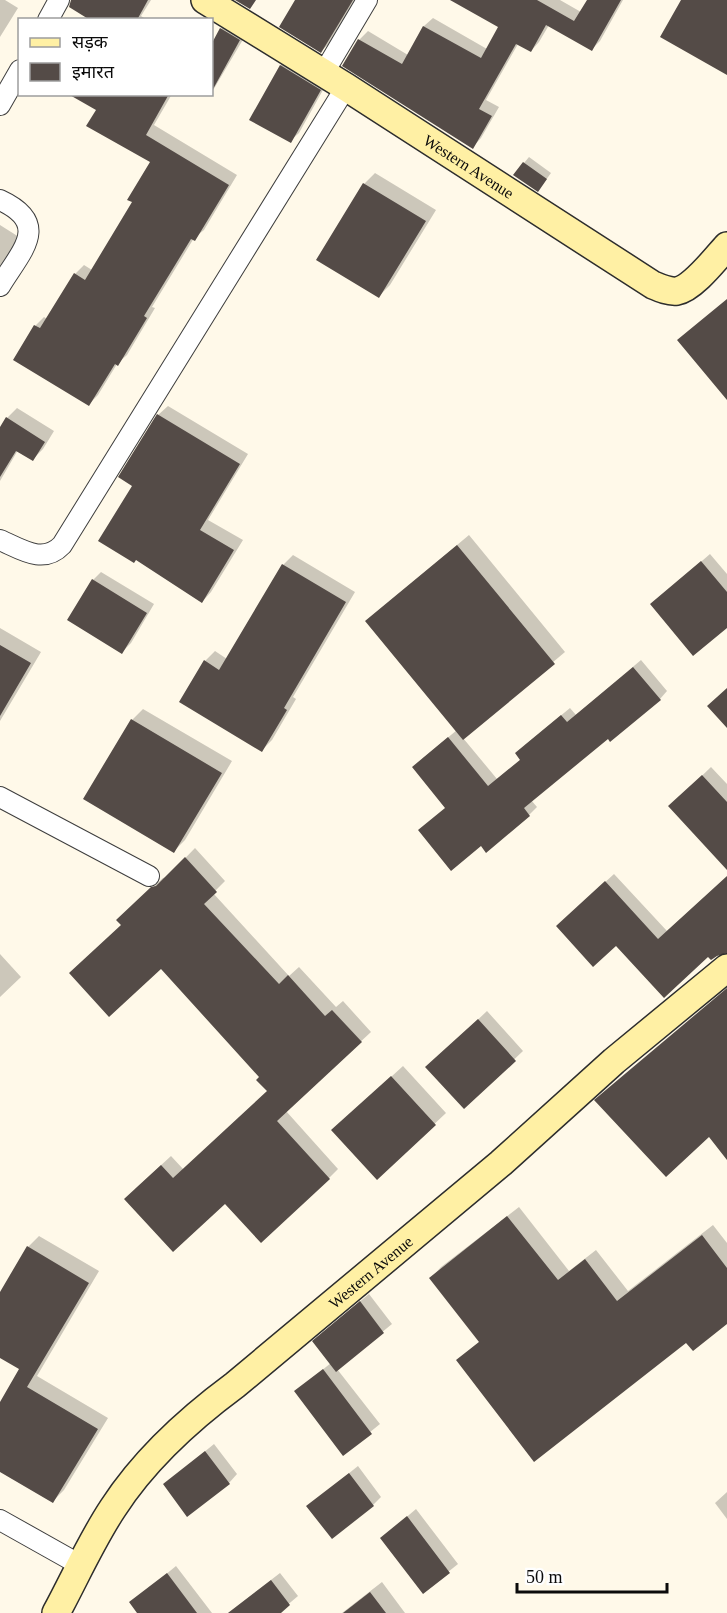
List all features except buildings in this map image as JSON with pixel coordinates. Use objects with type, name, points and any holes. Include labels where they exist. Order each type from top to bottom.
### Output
[{"type":"street","points":[[49,18],[59,0]]},
{"type":"street","name":"Western Avenue","points":[[205,0],[346,87],[653,285],[665,290],[677,291],[689,285],[727,246]]},
{"type":"street","points":[[323,74],[367,0]]},
{"type":"street","points":[[0,105],[18,74]]},
{"type":"street","points":[[0,540],[43,556],[54,554],[62,545],[346,87]]},
{"type":"street","points":[[0,200],[15,207],[23,214],[28,221],[29,232],[25,246],[0,286]]},
{"type":"street","points":[[0,797],[149,876]]},
{"type":"street","name":"Western Avenue","points":[[56,1613],[112,1508],[152,1458],[205,1407],[501,1163],[614,1061],[727,968]]},
{"type":"street","points":[[0,1520],[82,1566]]}]
